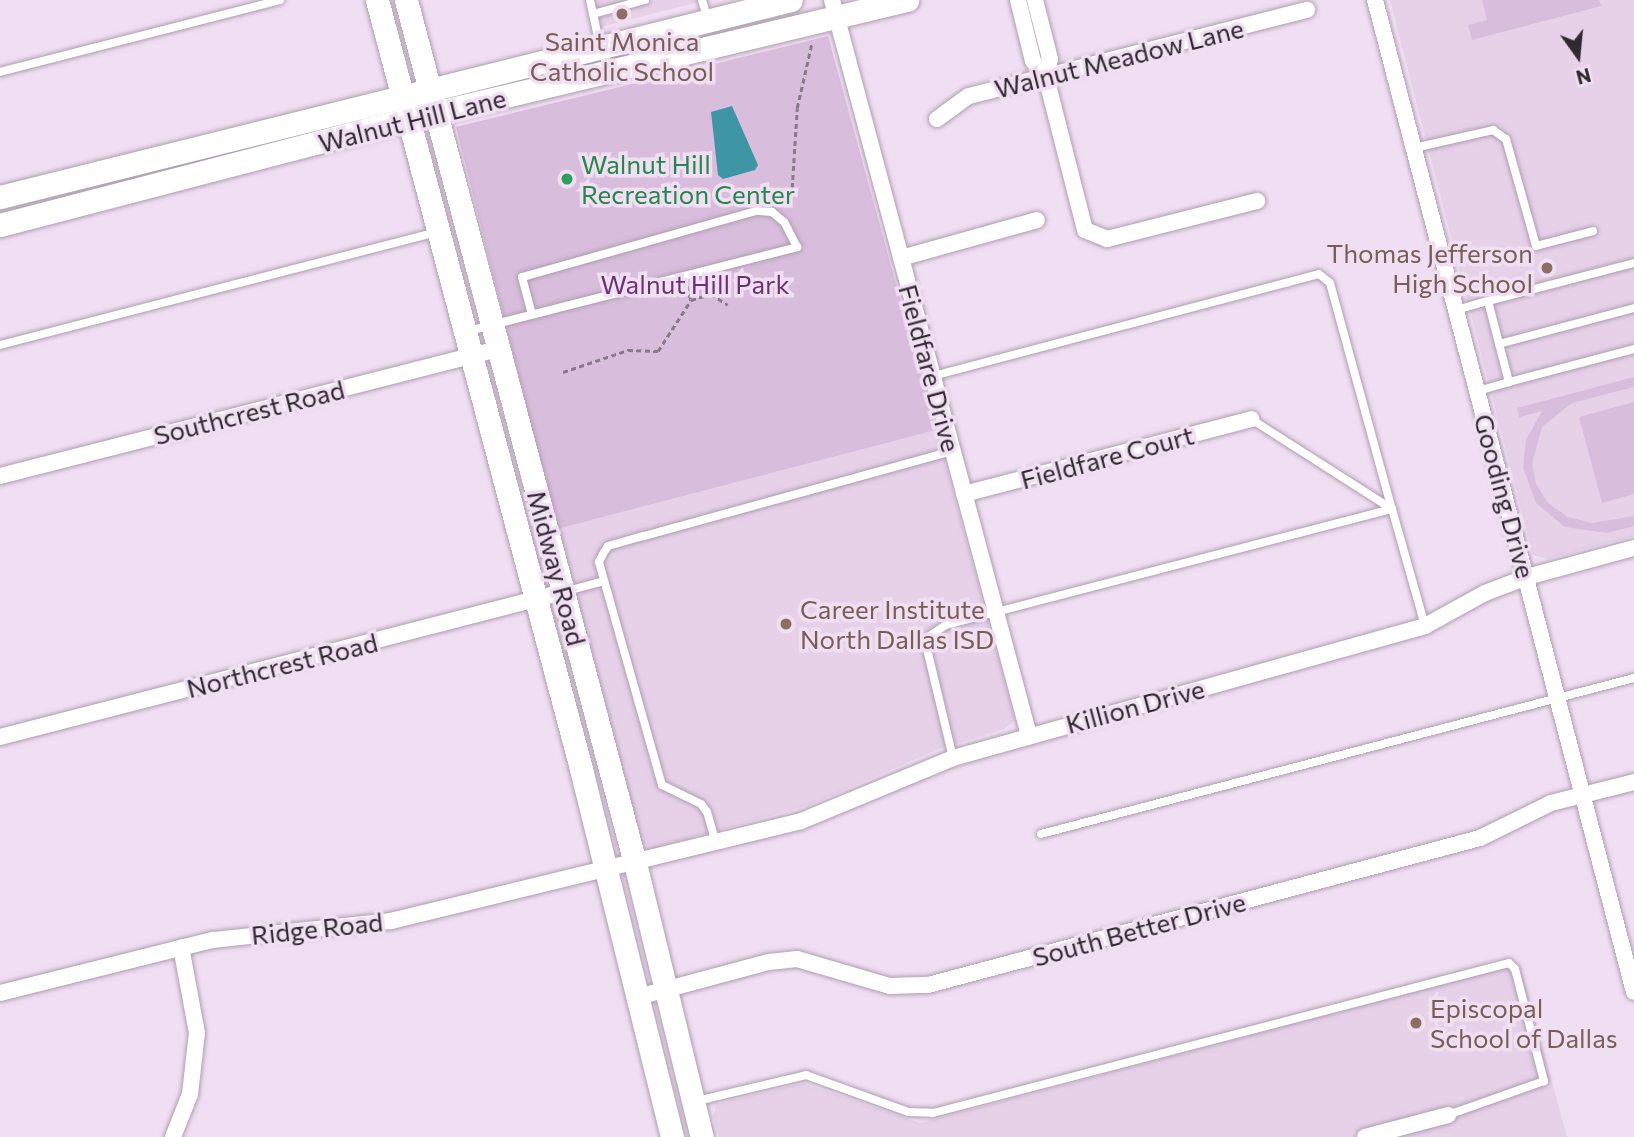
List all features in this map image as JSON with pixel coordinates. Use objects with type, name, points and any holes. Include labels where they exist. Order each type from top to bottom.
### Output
[{"type":"main road","name":"Midway Road","points":[[377,0],[607,868],[671,1137]]},
{"type":"main road","name":"Midway Road","points":[[406,0],[635,863],[702,1137]]},
{"type":"main road","name":"Walnut Hill Lane","points":[[0,197],[600,46],[705,10],[791,0]]},
{"type":"main road","name":"Walnut Hill Lane","points":[[0,225],[409,119],[435,115],[716,46],[834,9],[907,0]]},
{"type":"main road","points":[[705,10],[716,46]]},
{"type":"main road","points":[[124,165],[131,191]]},
{"type":"main road","points":[[554,667],[581,659]]},
{"type":"street","points":[[1018,0],[1033,61],[1046,77],[1086,230],[1107,239],[1257,201]]},
{"type":"street","points":[[1035,0],[1050,59],[1046,77]]},
{"type":"street","name":"Gooding Drive","points":[[1375,0],[1527,577],[1555,699],[1634,992]]},
{"type":"street","name":"Fieldfare Drive","points":[[834,9],[1029,735]]},
{"type":"street","name":"Walnut Meadow Lane","points":[[937,119],[969,96],[1307,10]]},
{"type":"street","points":[[901,258],[1037,220]]},
{"type":"street","name":"Southcrest Road","points":[[0,476],[498,349]]},
{"type":"street","name":"Fieldfare Court","points":[[964,494],[1251,419]]},
{"type":"street","name":"Killion Drive","points":[[635,863],[801,821],[953,758],[1029,735],[1425,626],[1485,593],[1527,577],[1634,548]]},
{"type":"street","name":"Northcrest Road","points":[[0,737],[564,592]]},
{"type":"street","name":"South Better Drive","points":[[638,997],[769,962],[797,959],[890,986],[928,985],[1480,838],[1552,803],[1634,782]]},
{"type":"street","name":"Ridge Road","points":[[0,993],[181,947],[238,936],[369,926],[635,863]]},
{"type":"street","points":[[173,1137],[190,1094],[197,1033],[181,947]]},
{"type":"street","points":[[1365,1137],[1448,1115]]},
{"type":"lane","points":[[0,72],[280,0]]},
{"type":"lane","points":[[590,0],[600,46]]},
{"type":"lane","points":[[593,14],[645,0]]},
{"type":"lane","points":[[1414,148],[1493,130],[1506,139],[1535,246],[1593,231]]},
{"type":"lane","points":[[465,331],[797,247],[779,218],[756,211],[522,277],[532,314]]},
{"type":"lane","points":[[0,345],[439,231]]},
{"type":"lane","points":[[1456,310],[1634,262]]},
{"type":"lane","points":[[932,376],[1319,274],[1330,283],[1425,626]]},
{"type":"lane","points":[[1488,301],[1509,382]]},
{"type":"lane","points":[[1499,344],[1634,308]]},
{"type":"lane","points":[[1478,391],[1634,349]]},
{"type":"lane","points":[[1251,419],[1392,509]]},
{"type":"lane","points":[[716,843],[701,804],[662,785],[604,581],[600,562],[608,546],[952,451]]},
{"type":"lane","points":[[953,758],[927,649],[928,637],[946,625],[1392,509]]},
{"type":"lane","points":[[564,592],[604,581]]},
{"type":"lane","points":[[1041,834],[1634,678]]},
{"type":"lane","points":[[694,1102],[806,1075],[908,1112],[933,1113],[1509,963],[1515,969],[1544,1081],[1448,1115]]},
{"type":"path","points":[[779,218],[792,188],[797,108],[812,38]]},
{"type":"path","points":[[563,372],[628,350],[658,351],[691,300],[711,294],[728,304]]},
{"type":"shaded area","name":"Saint Monica Catholic School","points":[[589,0],[707,0],[596,28]]},
{"type":"shaded area","name":"Thomas Jefferson High School","points":[[1390,0],[1634,0],[1634,536],[1548,559],[1533,555]]},
{"type":"shaded area","name":"Career Institute North Dallas ISD","points":[[936,430],[1015,720],[1004,729],[939,749],[810,805],[655,848],[640,843],[557,529]]},
{"type":"shaded area","name":"Episcopal School of Dallas","points":[[1520,964],[1567,1137],[719,1137],[713,1116],[717,1104],[803,1083],[920,1123]]},
{"type":"green space","points":[[1482,0],[1599,0],[1601,6],[1472,40],[1468,25],[1487,20]]},
{"type":"green space","name":"Walnut Hill Park","points":[[828,36],[936,430],[557,529],[456,127]]},
{"type":"green space","points":[[1634,377],[1634,387],[1572,403],[1542,427],[1532,464],[1536,484],[1548,503],[1568,517],[1592,523],[1634,516],[1634,526],[1607,533],[1565,527],[1536,503],[1523,467],[1526,440],[1542,411],[1519,417],[1517,408]]},
{"type":"green space","points":[[1634,402],[1634,494],[1602,503],[1579,417]]},
{"type":"water","points":[[732,106],[758,165],[755,170],[723,179],[718,175],[711,112]]},
{"type":"place","name":"Saint Monica Catholic School","points":[[622,14]]},
{"type":"place","name":"Walnut Hill Recreation Center","points":[[567,179]]},
{"type":"place","name":"Thomas Jefferson High School","points":[[1547,268]]},
{"type":"place","name":"Career Institute North Dallas ISD","points":[[786,624]]},
{"type":"place","name":"Episcopal School of Dallas","points":[[1416,1023]]}]
